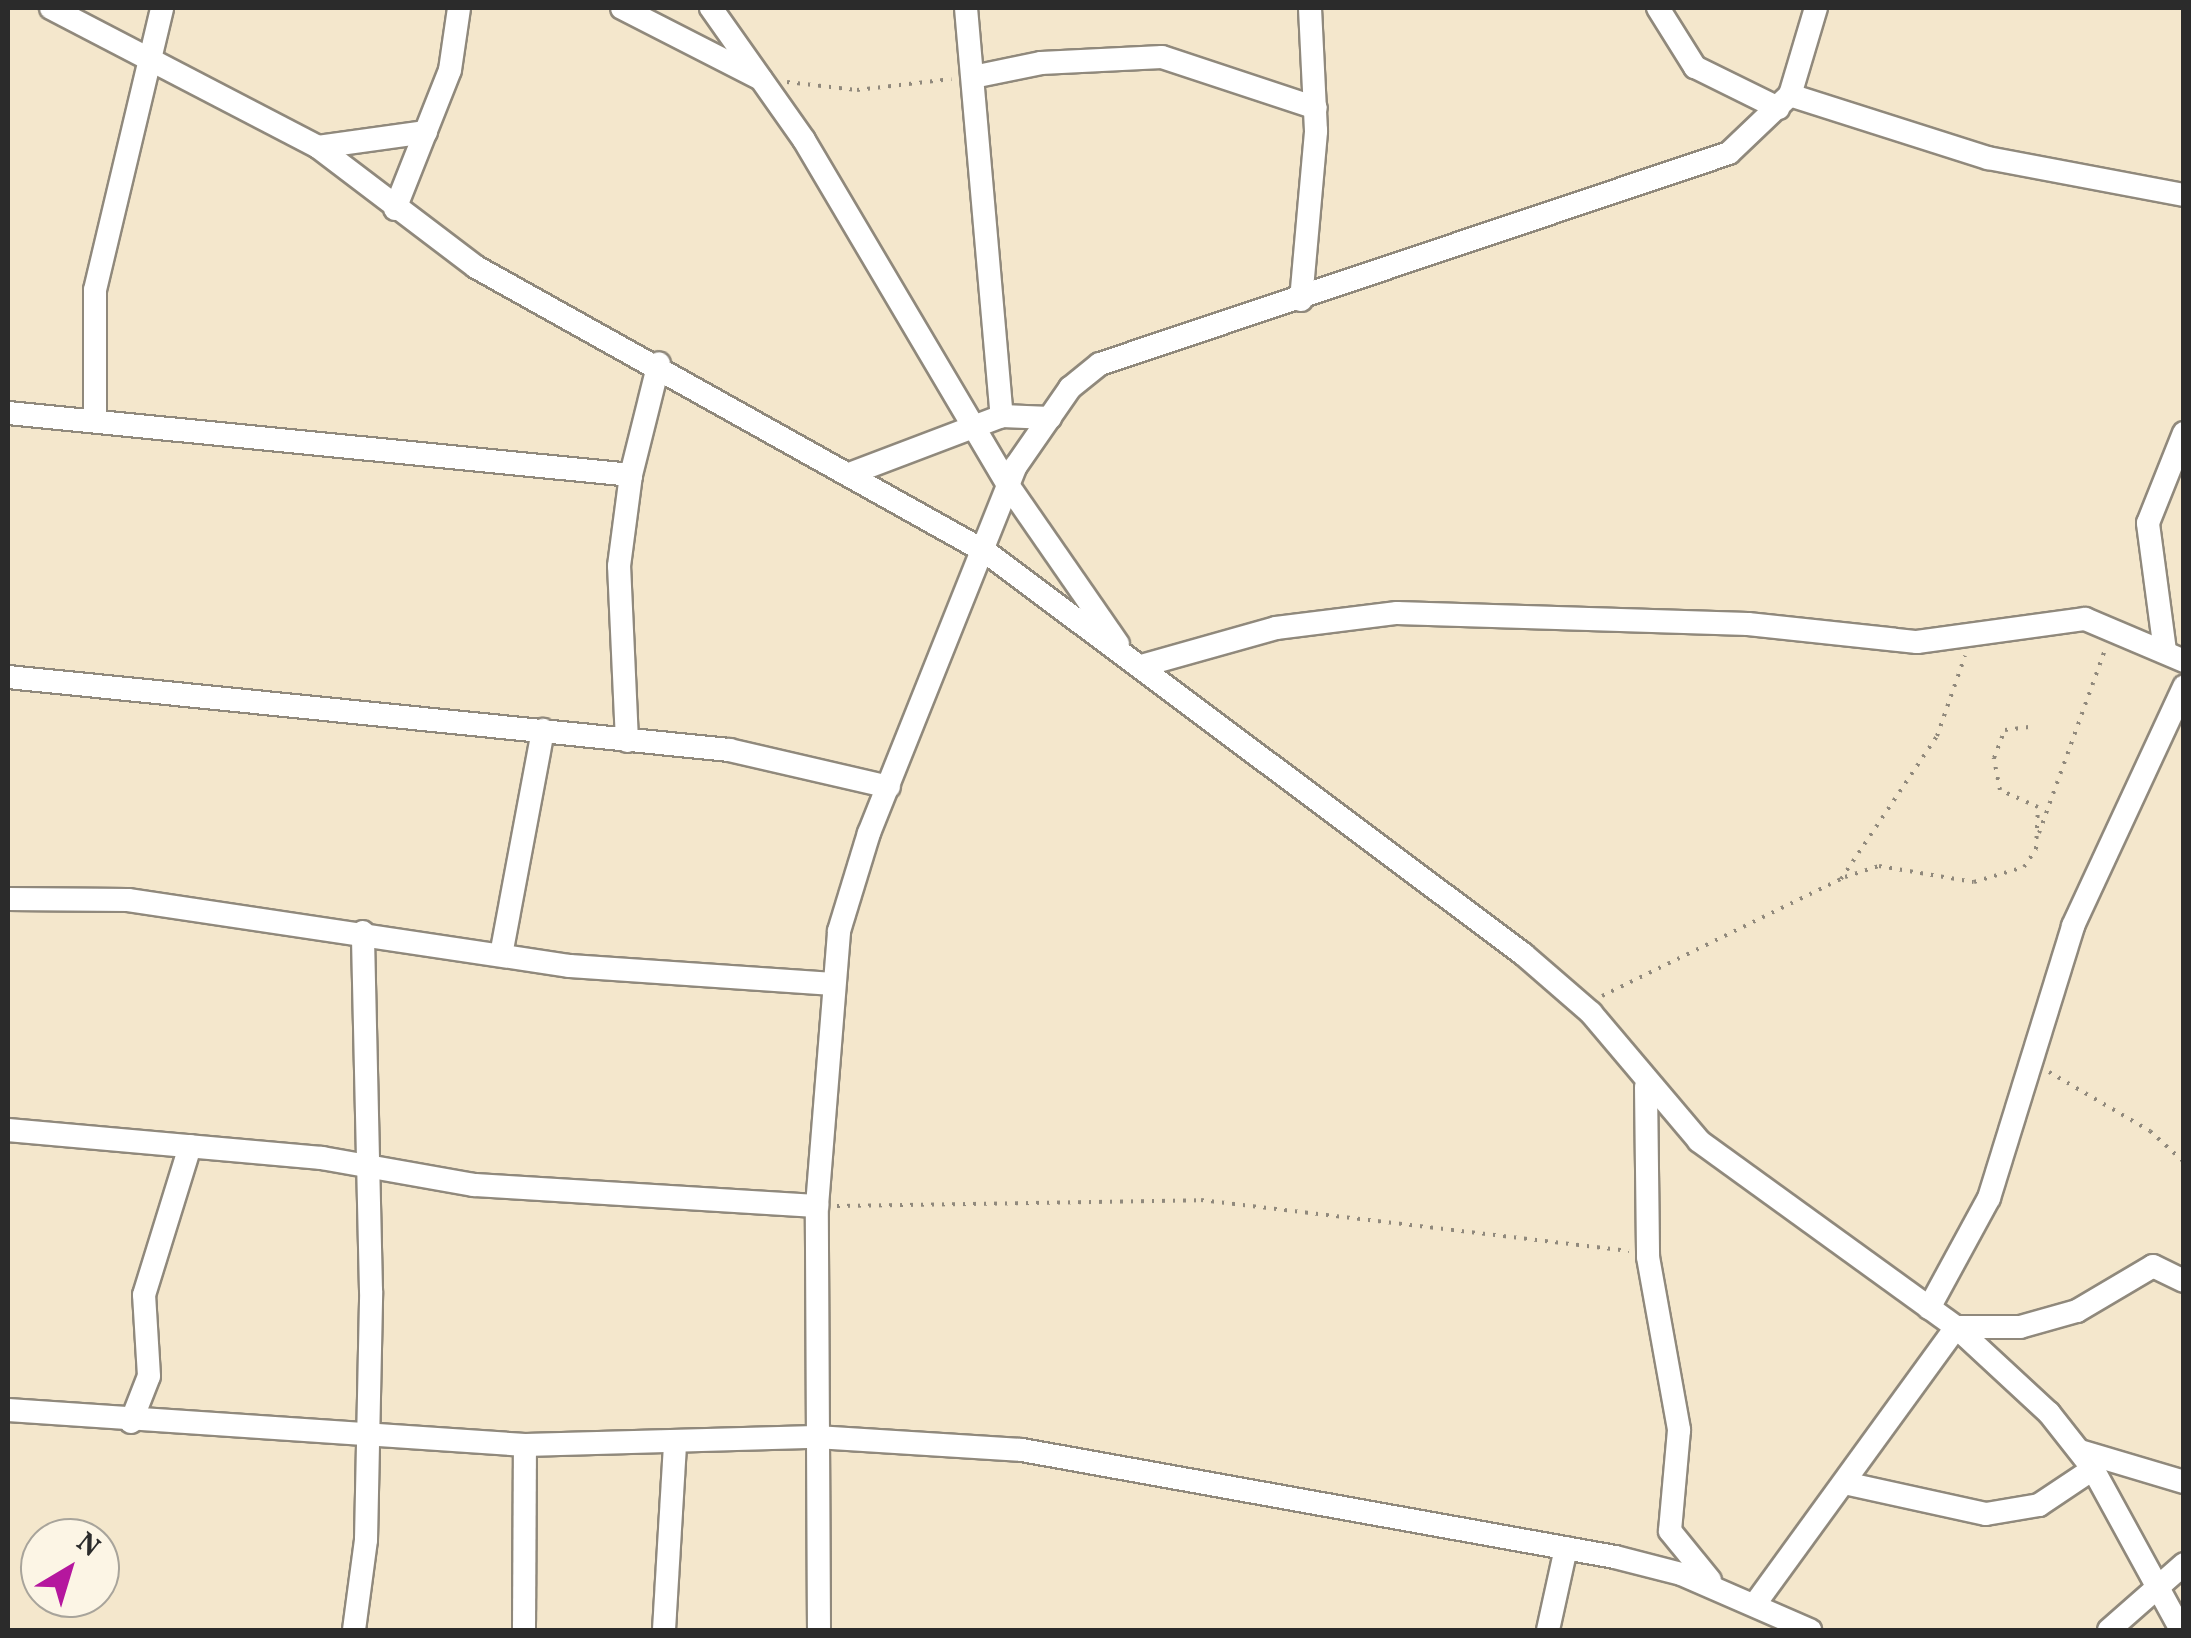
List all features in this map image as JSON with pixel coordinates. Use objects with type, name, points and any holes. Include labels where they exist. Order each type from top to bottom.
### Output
[{"type":"street","points":[[95,419],[95,290],[162,8]]},
{"type":"street","points":[[396,209],[450,70],[459,8]]},
{"type":"street","points":[[622,8],[762,79]]},
{"type":"street","points":[[711,8],[762,79],[1008,485],[1132,659]]},
{"type":"street","points":[[966,8],[1002,416]]},
{"type":"street","points":[[1301,300],[1316,108],[1311,19],[1332,8]]},
{"type":"street","points":[[1658,8],[1695,68],[1784,102],[1988,158],[2184,195]]},
{"type":"street","points":[[819,1630],[817,1206],[832,984],[852,879],[986,552],[1008,485],[1050,418],[1100,364],[1710,162],[1784,102],[1816,8]]},
{"type":"street","points":[[57,9],[318,148],[476,267],[659,363],[986,552],[1132,659],[1569,993],[1646,1087],[1748,1181],[1956,1327],[2087,1460],[2181,1630]]},
{"type":"street","points":[[973,78],[1041,63],[1162,57],[1316,108]]},
{"type":"street","points":[[318,148],[426,132]]},
{"type":"street","points":[[627,741],[619,566],[630,474],[659,363]]},
{"type":"street","points":[[8,412],[630,474]]},
{"type":"street","points":[[852,472],[1002,416],[1050,418]]},
{"type":"street","points":[[2174,656],[2148,523],[2184,433]]},
{"type":"street","points":[[1132,659],[1276,628],[1397,613],[1976,639],[2061,618],[2114,628],[2174,656]]},
{"type":"street","points":[[8,677],[729,750],[889,786]]},
{"type":"street","points":[[1929,1308],[1989,1198],[2073,926],[2184,687]]},
{"type":"street","points":[[501,955],[543,730]]},
{"type":"street","points":[[8,898],[128,900],[501,955],[832,984]]},
{"type":"street","points":[[354,1630],[366,1432],[363,932]]},
{"type":"street","points":[[1646,1087],[1648,1257],[1678,1417],[1670,1531],[1718,1588]]},
{"type":"street","points":[[8,1130],[366,1165],[474,1185],[817,1206]]},
{"type":"street","points":[[132,1422],[149,1376],[144,1295],[190,1146]]},
{"type":"street","points":[[1956,1327],[2020,1327],[2077,1311],[2152,1266],[2184,1282]]},
{"type":"street","points":[[1755,1604],[1849,1484],[1956,1327]]},
{"type":"street","points":[[8,1410],[132,1422],[366,1432],[524,1445],[816,1437],[1022,1450],[1566,1548],[1718,1588],[1755,1604],[1777,1624],[1810,1630]]},
{"type":"street","points":[[664,1630],[675,1443]]},
{"type":"street","points":[[524,1445],[524,1630]]},
{"type":"street","points":[[2087,1460],[2184,1482]]},
{"type":"street","points":[[1849,1484],[1986,1514],[2040,1505],[2087,1460]]},
{"type":"street","points":[[1548,1630],[1566,1548]]},
{"type":"street","points":[[2108,1630],[2160,1593],[2184,1564]]},
{"type":"path","points":[[762,79],[857,90],[973,78]]},
{"type":"path","points":[[1569,993],[1626,988],[1841,880],[1879,866],[1974,882],[2024,867],[2114,628]]},
{"type":"path","points":[[1841,880],[1938,736],[1949,686],[1976,639]]},
{"type":"path","points":[[2031,727],[2005,730],[1994,758],[2000,790],[2038,806],[2036,837]]},
{"type":"path","points":[[2031,1062],[2122,1112],[2184,1162]]},
{"type":"path","points":[[817,1206],[1218,1202],[1648,1257]]}]
